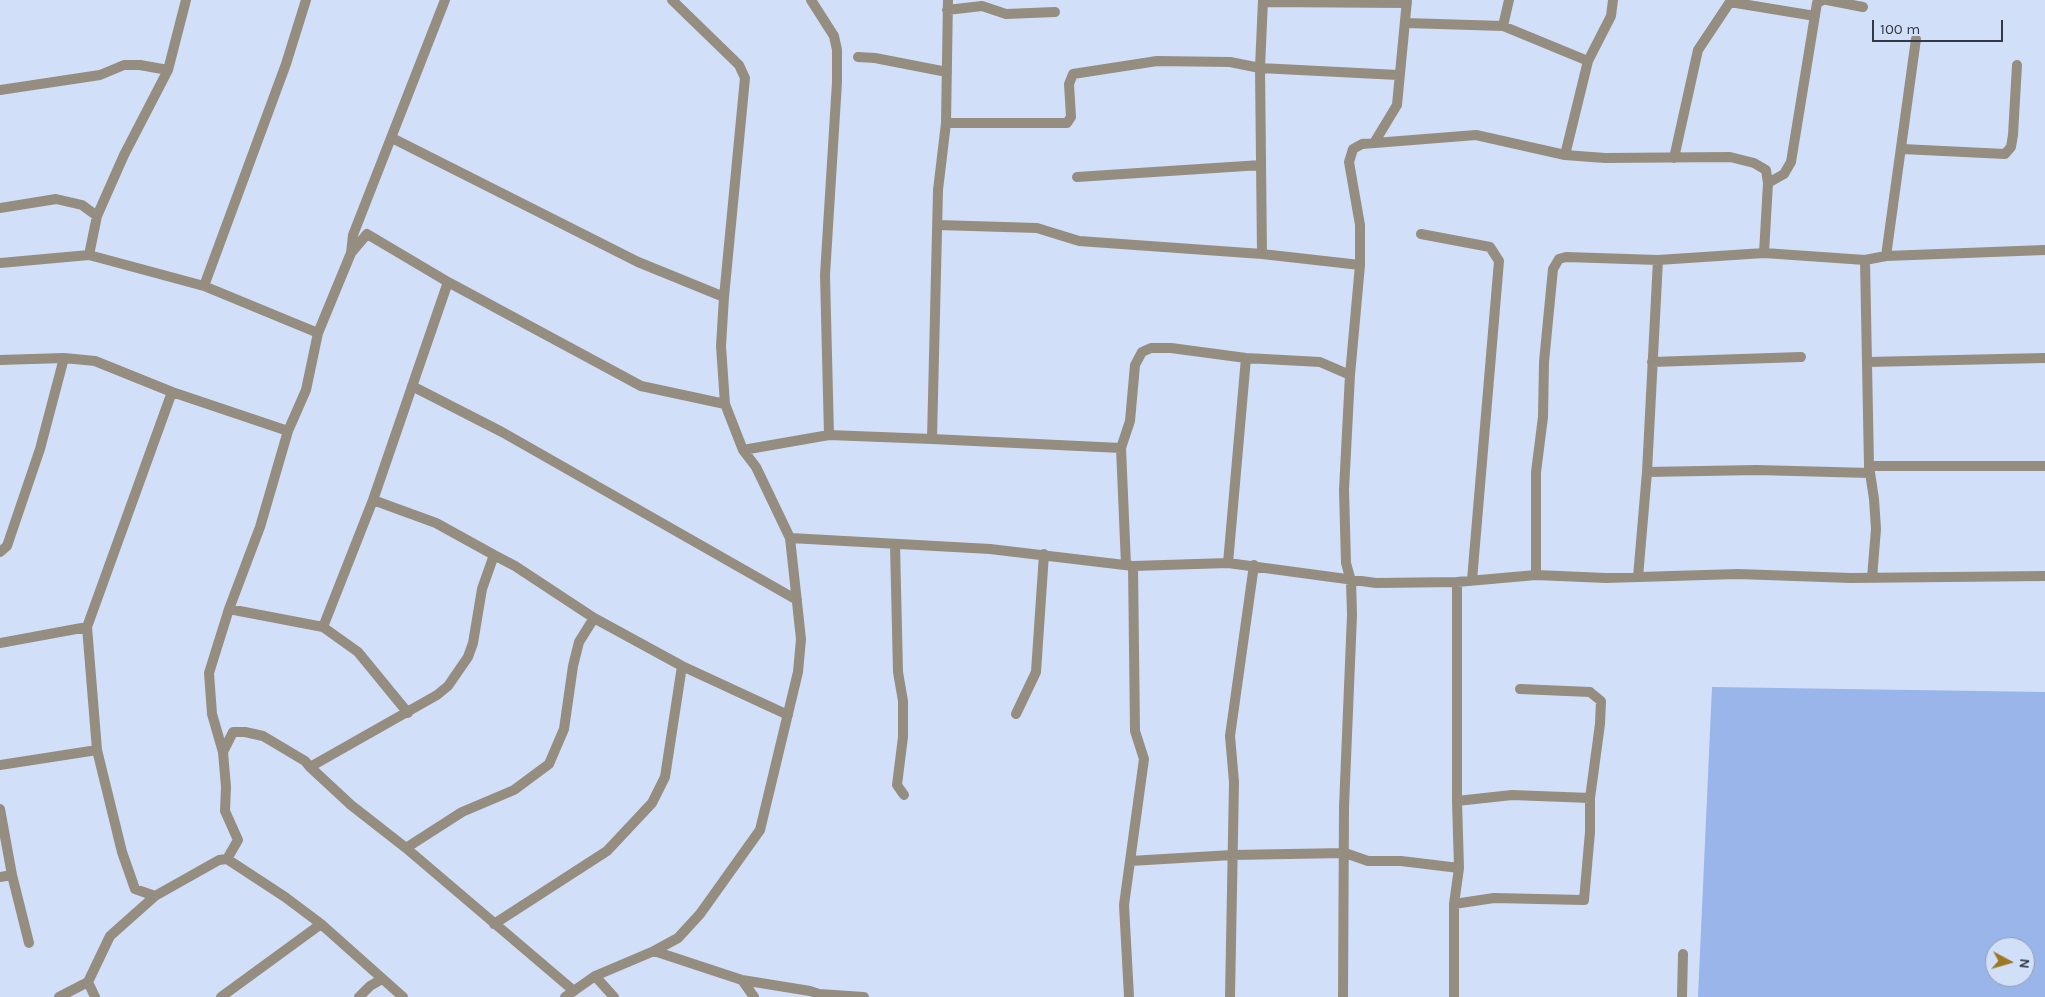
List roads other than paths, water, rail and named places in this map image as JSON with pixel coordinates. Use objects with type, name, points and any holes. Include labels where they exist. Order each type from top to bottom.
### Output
[{"type":"street","points":[[89,255],[97,216],[124,155],[168,70],[186,0]]},
{"type":"street","points":[[204,286],[286,64],[306,0]]},
{"type":"street","points":[[227,859],[238,840],[225,811],[223,752],[212,714],[208,672],[260,527],[288,431],[306,390],[318,333],[351,253],[353,235],[445,0]]},
{"type":"street","points":[[223,752],[233,732],[245,732],[263,736],[305,762],[351,805],[406,848],[494,924],[569,994],[595,976],[654,952],[678,938],[700,914],[760,830],[798,672],[801,639],[790,538],[756,467],[743,450],[725,404],[721,346],[724,297],[745,78],[739,65],[672,0]]},
{"type":"street","points":[[811,0],[834,36],[837,50],[837,82],[825,275],[829,435]]},
{"type":"street","points":[[1503,26],[1509,0]]},
{"type":"street","points":[[1565,155],[1588,61],[1611,16],[1613,0]]},
{"type":"street","points":[[1768,184],[1784,174],[1791,162],[1817,4],[1823,0]]},
{"type":"street","points":[[1827,0],[1863,7]]},
{"type":"street","points":[[1262,254],[1260,68],[1263,1],[1407,1],[1406,23],[1398,75],[1397,105],[1374,143]]},
{"type":"street","points":[[1674,158],[1698,50],[1730,2],[1815,16]]},
{"type":"street","points":[[932,439],[938,190],[946,124],[948,5],[982,6],[1006,14],[1055,12]]},
{"type":"street","points":[[1406,23],[1503,26],[1588,61]]},
{"type":"street","points":[[1886,256],[1916,39]]},
{"type":"street","points":[[858,57],[875,58],[947,72]]},
{"type":"street","points":[[946,124],[1067,123],[1071,117],[1069,84],[1073,74],[1157,61],[1230,62],[1260,68],[1398,75]]},
{"type":"street","points":[[0,90],[100,75],[124,65],[140,65],[168,70]]},
{"type":"street","points":[[1902,149],[2005,154],[2011,147],[2012,141],[2017,65]]},
{"type":"street","points":[[1343,997],[1344,806],[1351,581],[1346,563],[1344,490],[1350,375],[1360,265],[1360,225],[1349,162],[1353,149],[1362,144],[1476,135],[1565,155],[1605,158],[1730,156],[1754,163],[1766,170],[1768,184],[1764,253]]},
{"type":"street","points":[[392,138],[638,262],[724,297]]},
{"type":"street","points":[[1077,177],[1261,165]]},
{"type":"street","points":[[0,208],[56,199],[82,205],[97,216]]},
{"type":"street","points":[[938,226],[1037,228],[1079,241],[1262,254],[1360,265]]},
{"type":"street","points":[[351,253],[367,234],[448,282],[641,386],[725,404]]},
{"type":"street","points":[[1421,234],[1490,247],[1499,261],[1472,580]]},
{"type":"street","points":[[1536,574],[1536,472],[1543,417],[1544,362],[1553,269],[1559,259],[1566,257],[1658,260],[1764,253],[1865,260],[1886,256],[2045,250]]},
{"type":"street","points":[[0,263],[89,255],[204,286],[318,333]]},
{"type":"street","points":[[1638,577],[1648,472],[1658,260]]},
{"type":"street","points":[[1865,260],[1870,469],[1876,529],[1872,578]]},
{"type":"street","points":[[322,627],[373,500],[448,282]]},
{"type":"street","points":[[1129,997],[1124,904],[1144,759],[1135,731],[1130,565],[1121,448],[1130,421],[1135,365],[1142,352],[1151,348],[1171,348],[1246,358],[1320,362],[1350,375]]},
{"type":"street","points":[[1652,362],[1800,357]]},
{"type":"street","points":[[0,360],[64,358],[95,361],[172,392],[288,431]]},
{"type":"street","points":[[0,552],[7,546],[40,449],[64,358]]},
{"type":"street","points":[[1228,563],[1246,358]]},
{"type":"street","points":[[1867,362],[2045,358]]},
{"type":"street","points":[[412,386],[502,432],[797,600]]},
{"type":"street","points":[[155,896],[135,889],[130,880],[97,750],[86,627],[172,392]]},
{"type":"street","points":[[743,450],[829,435],[1121,448]]},
{"type":"street","points":[[1648,472],[2045,466]]},
{"type":"street","points":[[373,500],[436,523],[515,566],[594,618],[682,666],[788,715]]},
{"type":"street","points":[[790,538],[961,547],[1044,554],[1130,565],[1228,563],[1254,565],[1351,581],[1385,583],[1457,582],[1536,574],[1606,578],[1738,574],[1872,578],[2045,576]]},
{"type":"street","points":[[895,545],[898,672],[903,701],[903,736],[897,786],[904,795]]},
{"type":"street","points":[[1016,714],[1036,672],[1044,554]]},
{"type":"street","points":[[310,767],[408,713],[448,686],[468,657],[473,644],[482,589],[494,555]]},
{"type":"street","points":[[1230,997],[1234,782],[1230,736],[1254,565]]},
{"type":"street","points":[[1454,997],[1454,904],[1459,868],[1457,801],[1457,582]]},
{"type":"street","points":[[229,609],[322,627],[358,652],[408,713]]},
{"type":"street","points":[[406,848],[462,812],[514,790],[549,764],[564,729],[573,666],[579,642],[594,618]]},
{"type":"street","points":[[0,643],[86,627]]},
{"type":"street","points":[[494,924],[607,851],[652,803],[665,777],[682,666]]},
{"type":"street","points":[[1454,904],[1494,898],[1584,900],[1590,832],[1590,798],[1600,724],[1601,701],[1590,692],[1520,689]]},
{"type":"street","points":[[0,765],[97,750]]},
{"type":"street","points":[[1457,801],[1512,795],[1590,798]]},
{"type":"street","points":[[0,809],[12,875],[30,943]]},
{"type":"street","points":[[1130,861],[1232,855],[1345,853],[1368,861],[1401,861],[1459,868]]},
{"type":"street","points":[[59,997],[88,982],[110,936],[155,896],[219,860],[227,859],[285,897],[321,924],[403,997]]},
{"type":"street","points":[[0,877],[12,875]]},
{"type":"street","points":[[221,997],[321,924]]},
{"type":"street","points":[[654,952],[742,980],[819,994],[864,997]]},
{"type":"street","points":[[1682,997],[1683,954]]},
{"type":"street","points":[[595,976],[614,997]]},
{"type":"street","points":[[359,997],[370,986],[382,979]]},
{"type":"street","points":[[742,980],[754,997]]},
{"type":"street","points":[[88,982],[95,997]]}]
